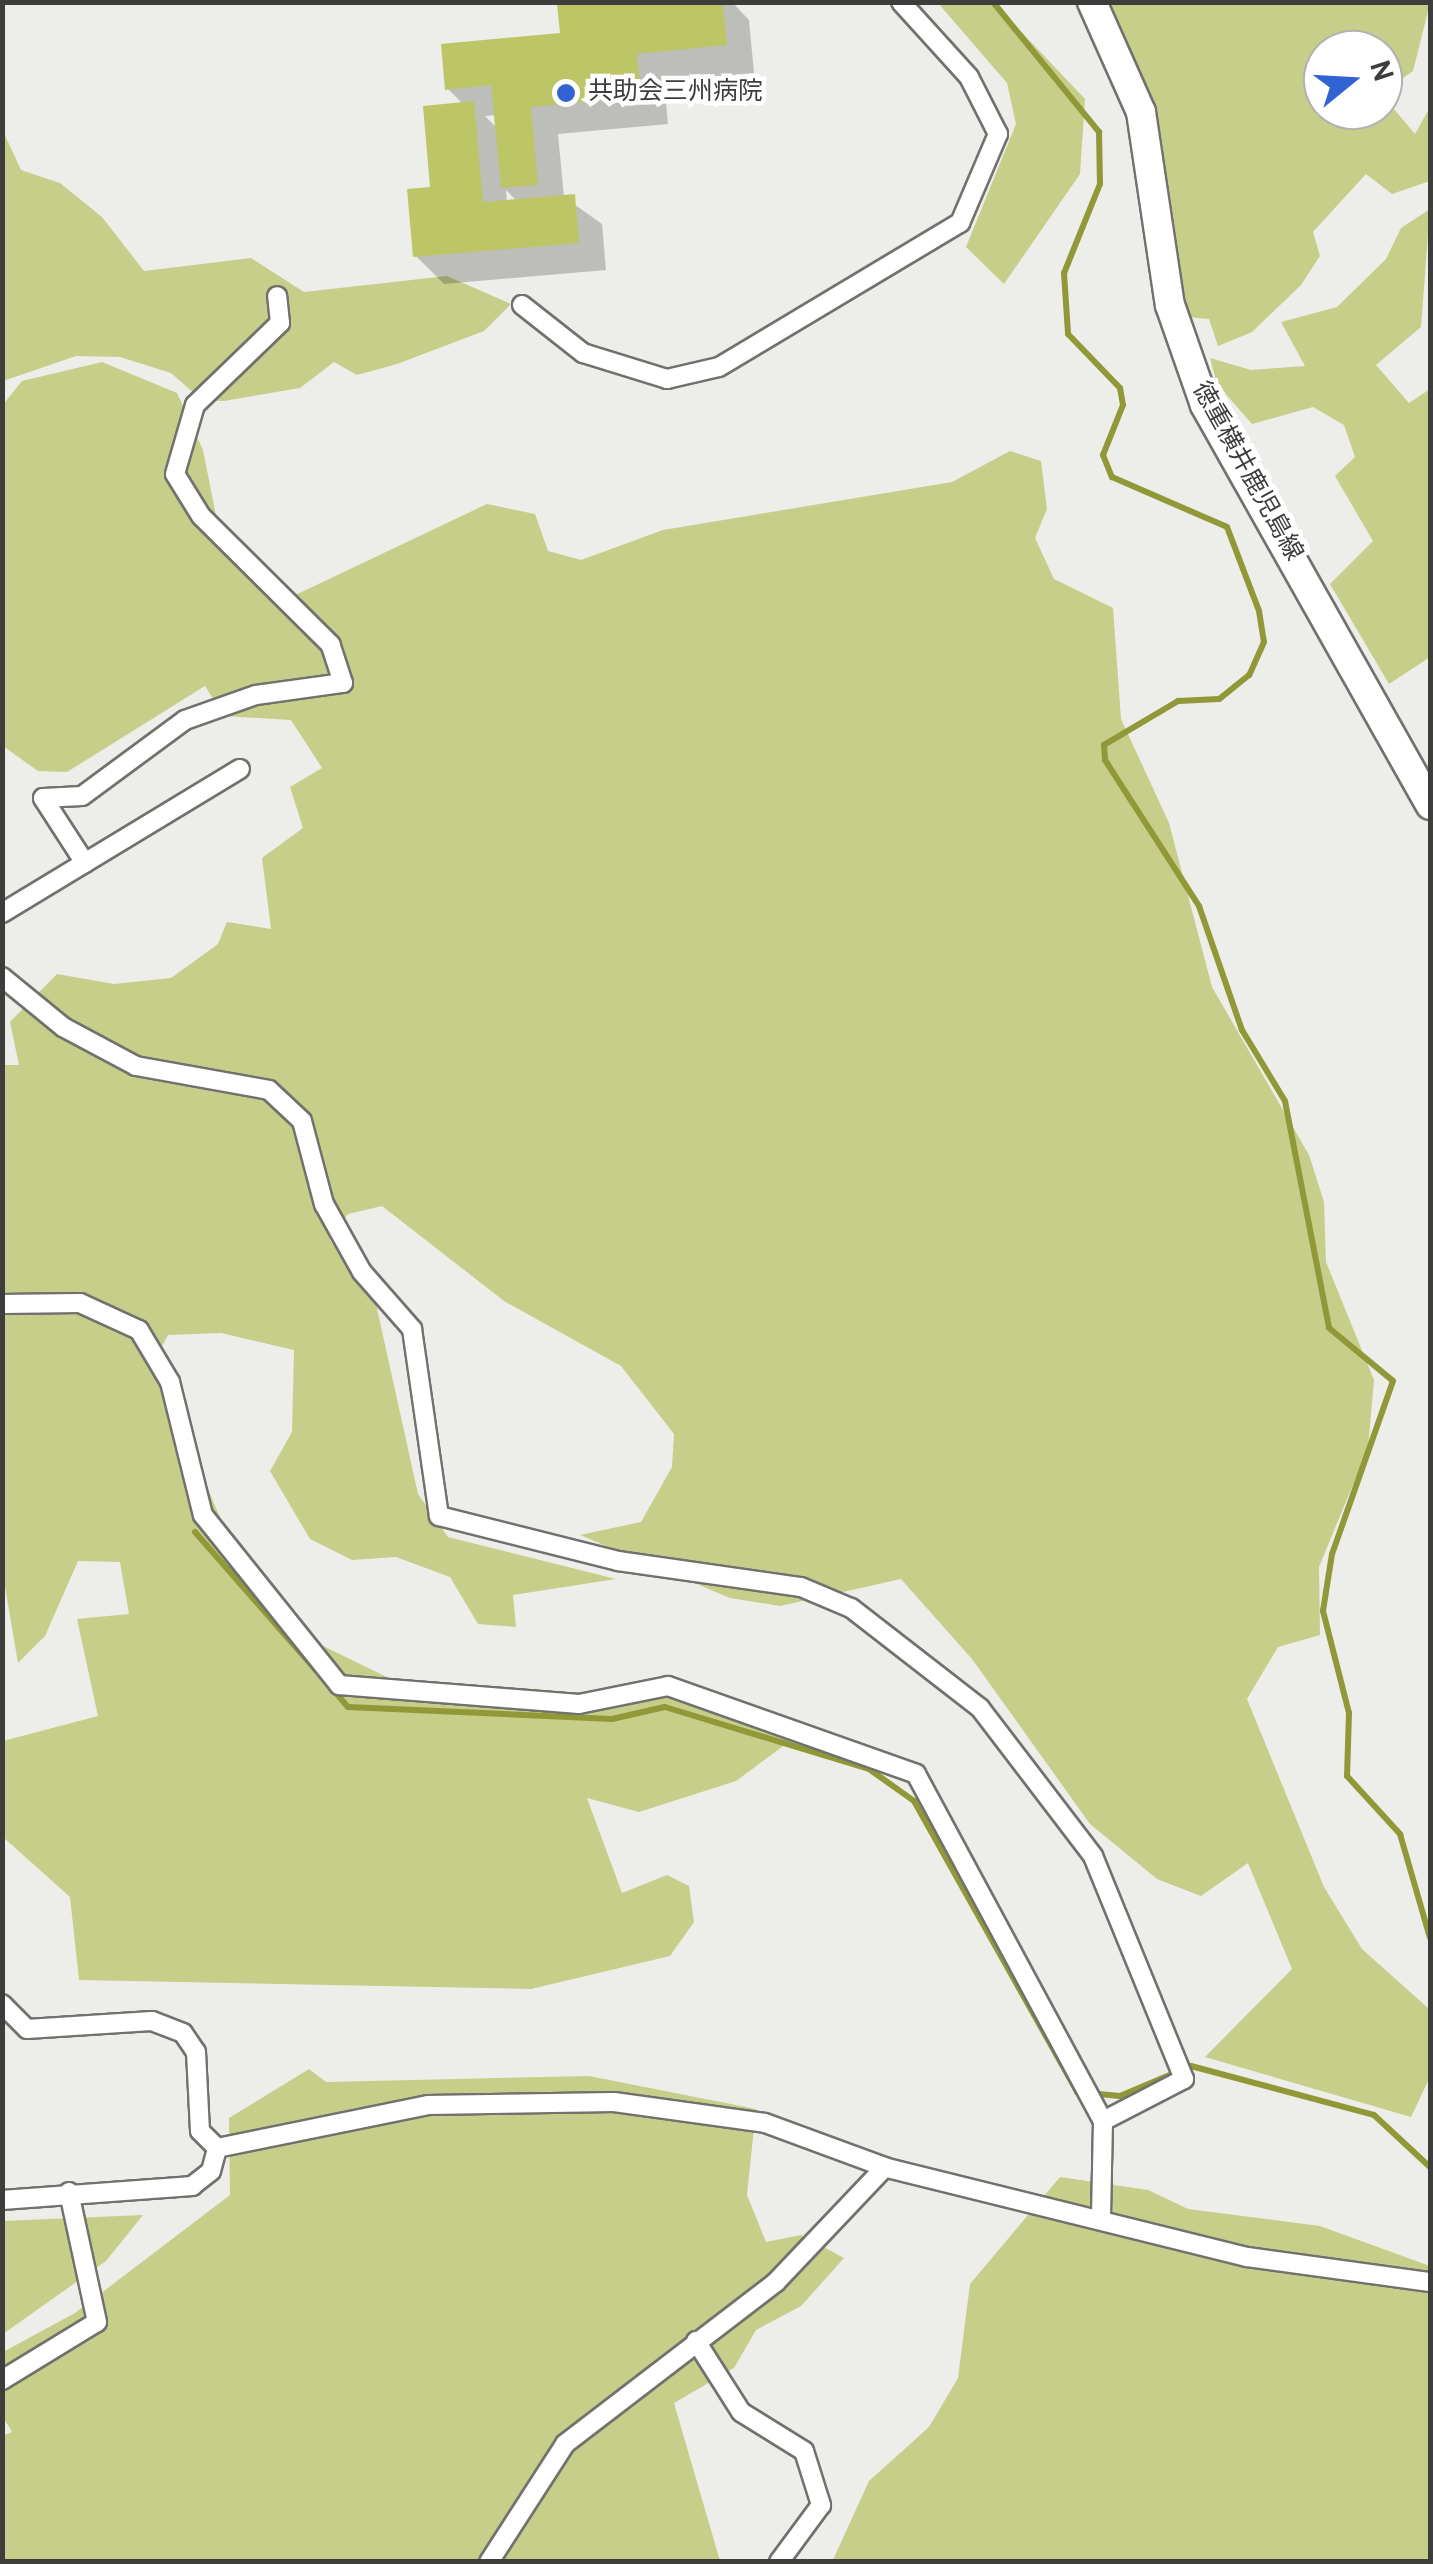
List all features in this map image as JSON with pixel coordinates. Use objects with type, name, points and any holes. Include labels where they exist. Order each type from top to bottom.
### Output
[{"type":"main road","name":"徳重横井鹿児島線","points":[[1092,2],[1141,112],[1178,341],[1204,405],[1430,805]]},
{"type":"street","points":[[522,305],[583,353],[667,379],[719,367],[960,223],[998,134],[969,77],[901,2]]},
{"type":"street","points":[[85,863],[43,798],[82,796],[185,720],[256,695],[343,682],[331,645],[201,516],[174,474],[195,405],[280,323],[277,296]]},
{"type":"street","points":[[2,913],[240,769]]},
{"type":"street","points":[[2,976],[63,1028],[136,1066],[269,1090],[302,1121],[324,1204],[362,1272],[412,1329],[439,1516],[618,1560],[801,1587],[851,1608],[980,1708],[1092,1856],[1184,2080],[1103,2122]]},
{"type":"street","points":[[2,1304],[80,1303],[139,1330],[170,1382],[203,1515],[338,1685],[579,1704],[668,1686],[916,1774],[1103,2122],[1102,2217]]},
{"type":"street","points":[[2,2004],[27,2029],[152,2021],[183,2033],[196,2052],[200,2130],[217,2148]]},
{"type":"street","points":[[217,2148],[428,2105],[520,2098],[765,2123],[885,2167],[1102,2217],[1248,2257],[1430,2282]]},
{"type":"street","points":[[2,2200],[69,2192],[192,2186],[211,2171],[217,2148]]},
{"type":"street","points":[[490,2562],[565,2444],[776,2282],[885,2167]]},
{"type":"street","points":[[2,2380],[97,2322],[69,2192]]},
{"type":"street","points":[[696,2341],[740,2412],[804,2450],[821,2505],[779,2562]]},
{"type":"green space","points":[[938,3],[994,3],[1085,99],[1080,174],[1004,284],[966,247],[1016,124],[1007,83]]},
{"type":"green space","points":[[1106,3],[1430,3],[1413,71],[1403,78],[1403,30],[1303,30],[1303,130],[1403,130],[1403,120],[1415,134],[1430,107],[1430,181],[1392,194],[1366,174],[1313,232],[1320,256],[1301,285],[1252,332],[1218,346],[1209,319],[1187,317],[1154,115]]},
{"type":"green space","points":[[2,129],[21,170],[60,183],[102,217],[144,271],[251,258],[304,292],[447,276],[511,304],[484,331],[397,364],[357,375],[334,362],[300,388],[224,401],[202,400],[171,373],[120,357],[76,356],[3,381]]},
{"type":"green space","points":[[1430,209],[1421,327],[1376,365],[1409,403],[1430,389],[1430,657],[1389,684],[1330,584],[1373,541],[1335,476],[1355,457],[1344,425],[1313,407],[1252,424],[1217,384],[1210,358],[1251,370],[1305,366],[1281,322],[1337,307],[1386,259],[1401,228]]},
{"type":"green space","points":[[102,362],[177,393],[203,450],[223,551],[289,598],[487,504],[535,514],[548,551],[581,560],[663,530],[952,482],[1010,451],[1041,461],[1047,509],[1035,538],[1054,579],[1113,608],[1121,719],[1169,823],[1212,987],[1309,1155],[1324,1202],[1326,1262],[1374,1380],[1368,1448],[1319,1567],[1320,1635],[1278,1647],[1247,1699],[1324,1887],[1362,1949],[1428,2008],[1430,2077],[1411,2117],[1205,2057],[1292,1969],[1248,1863],[1201,1896],[1157,1879],[1090,1824],[972,1659],[901,1579],[780,1606],[730,1598],[580,1535],[641,1522],[672,1467],[674,1434],[621,1366],[504,1301],[382,1206],[348,1214],[330,1240],[376,1304],[418,1494],[448,1537],[616,1579],[513,1595],[516,1627],[478,1624],[450,1577],[396,1557],[352,1560],[310,1539],[270,1471],[292,1432],[294,1350],[221,1333],[168,1335],[154,1361],[248,1584],[311,1640],[403,1685],[534,1699],[623,1690],[726,1700],[794,1738],[736,1781],[639,1812],[587,1798],[622,1893],[667,1875],[689,1886],[694,1922],[670,1956],[531,1989],[79,1980],[70,1897],[3,1837],[3,1741],[98,1716],[77,1619],[129,1614],[120,1562],[78,1561],[45,1636],[18,1663],[2,1569],[2,1065],[19,1065],[10,1022],[57,974],[114,984],[171,978],[218,944],[227,922],[271,929],[262,858],[303,828],[290,787],[322,768],[291,720],[224,716],[205,686],[67,772],[38,771],[3,746],[2,406],[22,381]]},
{"type":"green space","points":[[309,2069],[326,2082],[589,2076],[756,2109],[747,2195],[766,2242],[801,2235],[844,2258],[801,2306],[756,2330],[734,2368],[674,2403],[720,2561],[3,2561],[2,2436],[12,2432],[3,2417],[3,2352],[75,2313],[230,2195],[229,2118]]},
{"type":"green space","points":[[1060,2177],[1148,2190],[1188,2209],[1320,2226],[1430,2266],[1430,2561],[832,2562],[869,2481],[929,2427],[958,2378],[970,2284]]},
{"type":"green space","points":[[143,2215],[106,2261],[3,2334],[3,2221]]},
{"type":"building","name":"共助会三州病院","points":[[723,2],[727,45],[637,54],[641,97],[531,107],[538,185],[501,188],[491,85],[445,90],[441,44],[560,33],[557,4]]},
{"type":"building","points":[[474,101],[483,202],[575,194],[579,243],[413,257],[407,189],[430,187],[423,106]]},
{"type":"waterway","points":[[993,2],[1099,132],[1100,184],[1064,273],[1068,334],[1120,388],[1123,405],[1103,455],[1112,477],[1227,527],[1259,611],[1264,642],[1249,675],[1219,699],[1178,701],[1104,745],[1105,760],[1199,906],[1242,1030],[1285,1101],[1329,1328],[1393,1381],[1332,1554],[1323,1611],[1349,1713],[1347,1776],[1400,1834],[1430,1938]]},
{"type":"waterway","points":[[195,1532],[316,1670]]},
{"type":"waterway","points":[[331,1687],[348,1707],[612,1719],[665,1707],[869,1769],[914,1801],[1077,2092],[1120,2096],[1191,2066],[1374,2115],[1430,2167]]},
{"type":"place","name":"共助会三州病院","points":[[566,93]]}]
